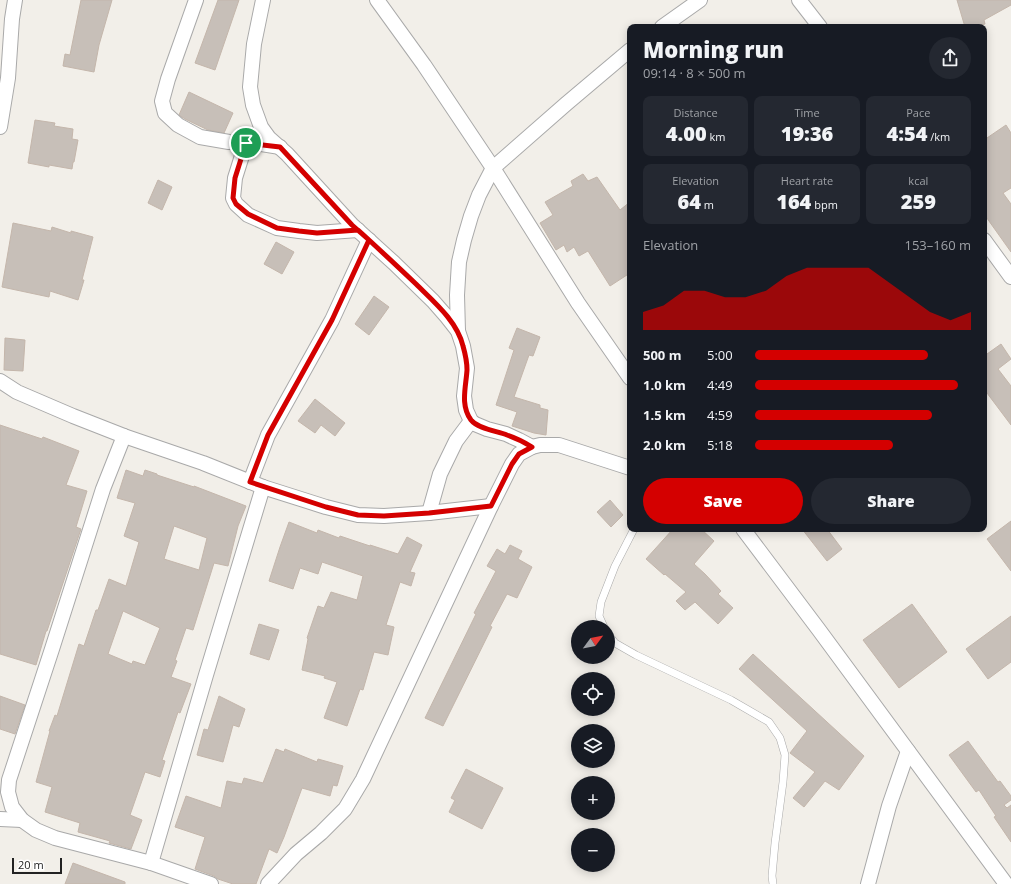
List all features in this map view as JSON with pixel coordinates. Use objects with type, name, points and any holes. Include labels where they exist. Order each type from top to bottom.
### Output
[{"type":"street","points":[[0,127],[4,77],[15,0]]},
{"type":"street","points":[[196,0],[162,101],[165,113],[178,125],[200,137],[229,142],[280,147]]},
{"type":"street","points":[[262,0],[254,44],[250,87],[253,105],[261,127],[269,138],[280,147],[364,235],[433,301],[458,331]]},
{"type":"street","points":[[378,0],[424,65],[493,168],[578,303],[627,374]]},
{"type":"street","points":[[666,24],[700,0]]},
{"type":"street","points":[[799,0],[818,24]]},
{"type":"street","points":[[532,447],[506,434],[475,424],[471,421],[466,410],[464,396],[467,368],[463,346],[458,331],[456,295],[459,262],[464,240],[479,195],[493,168],[627,53]]},
{"type":"street","points":[[246,143],[235,178],[233,198],[236,204],[248,214],[277,228],[317,233],[364,235]]},
{"type":"street","points":[[151,863],[206,675],[268,435],[332,320],[364,235]]},
{"type":"street","points":[[987,244],[1011,277]]},
{"type":"street","points":[[0,381],[17,392],[124,436],[203,463],[256,484],[326,507],[358,515],[384,516],[429,513],[491,506]]},
{"type":"street","points":[[429,513],[440,474],[456,442],[471,421]]},
{"type":"street","points":[[124,436],[103,489],[9,780],[8,792],[12,807],[22,820],[36,830],[55,838],[151,863],[211,884]]},
{"type":"street","points":[[268,884],[296,854],[321,833],[345,809],[363,780],[491,506],[512,464],[519,454],[532,447],[540,445],[559,445],[627,467]]},
{"type":"street","points":[[745,532],[1006,884]]},
{"type":"street","points":[[868,884],[889,806],[908,751]]},
{"type":"street","points":[[0,819],[22,820]]},
{"type":"lane","points":[[601,620],[600,616],[601,602],[615,566],[632,532]]},
{"type":"lane","points":[[615,643],[636,655],[725,697],[769,722],[780,738],[785,755],[775,843],[772,876],[773,884]]},
{"type":"building","points":[[81,0],[112,0],[99,45],[94,72],[63,66],[65,54],[70,55]]},
{"type":"building","points":[[218,0],[239,0],[215,70],[195,63]]},
{"type":"building","points":[[957,0],[1011,0],[1011,5],[984,20],[985,24],[964,24]]},
{"type":"building","points":[[189,92],[233,113],[224,133],[208,130],[179,115]]},
{"type":"building","points":[[35,120],[55,123],[54,126],[73,129],[72,139],[78,140],[72,169],[28,163]]},
{"type":"building","points":[[1006,125],[1011,133],[1011,188],[1003,193],[1011,204],[1011,252],[987,218],[987,138]]},
{"type":"building","points":[[583,174],[588,181],[597,177],[620,210],[627,204],[627,275],[610,286],[588,251],[579,256],[574,247],[567,252],[564,245],[556,250],[540,223],[553,215],[545,202],[573,186],[571,181]]},
{"type":"building","points":[[158,180],[172,187],[162,210],[148,203]]},
{"type":"building","points":[[13,223],[51,231],[52,227],[71,233],[71,231],[93,237],[82,280],[84,280],[78,300],[50,291],[49,297],[2,287]]},
{"type":"building","points":[[276,242],[294,252],[282,274],[264,264]]},
{"type":"building","points":[[374,296],[389,307],[369,335],[355,324]]},
{"type":"building","points":[[517,328],[540,337],[533,356],[529,355],[514,397],[540,405],[540,408],[548,410],[546,435],[512,426],[517,412],[496,405],[514,350],[509,348]]},
{"type":"building","points":[[5,338],[25,340],[23,371],[4,370]]},
{"type":"building","points":[[1001,344],[1011,359],[998,369],[1011,386],[1011,425],[987,393],[987,354]]},
{"type":"building","points":[[315,399],[345,423],[335,436],[321,425],[315,433],[298,421]]},
{"type":"building","points":[[0,425],[42,439],[43,437],[79,451],[66,485],[87,491],[76,527],[81,529],[36,665],[0,654]]},
{"type":"building","points":[[126,470],[143,476],[145,470],[194,486],[246,506],[238,526],[228,566],[214,563],[193,630],[186,628],[175,660],[177,661],[171,677],[191,684],[180,713],[178,712],[162,760],[165,761],[160,777],[145,772],[130,815],[142,820],[131,849],[109,843],[110,841],[78,832],[80,823],[45,812],[52,787],[36,782],[49,731],[55,715],[57,716],[79,644],[84,646],[96,610],[98,610],[109,579],[126,586],[139,542],[124,536],[135,503],[117,498]],"holes":[[[174,526],[207,538],[199,570],[164,559]],[[123,611],[160,628],[145,665],[133,661],[132,664],[108,654]]]},
{"type":"building","points":[[610,500],[623,515],[611,527],[597,512]]},
{"type":"building","points":[[1011,521],[1011,571],[987,539]]},
{"type":"building","points":[[289,522],[317,533],[318,530],[339,538],[340,536],[398,554],[407,537],[422,545],[410,572],[415,573],[411,586],[400,582],[386,625],[394,627],[388,655],[374,652],[363,690],[360,689],[347,726],[324,718],[337,682],[324,678],[325,676],[302,670],[307,638],[318,606],[324,608],[331,592],[357,600],[363,576],[322,562],[318,574],[300,568],[293,589],[269,581]]},
{"type":"building","points":[[670,532],[704,532],[714,541],[694,564],[721,591],[718,594],[733,608],[718,624],[695,602],[685,610],[676,601],[686,592],[646,559]]},
{"type":"building","points":[[804,532],[829,532],[842,549],[827,561]]},
{"type":"building","points":[[510,545],[522,551],[518,559],[532,567],[517,598],[507,594],[490,626],[492,627],[443,726],[425,718],[476,614],[474,613],[496,571],[487,566],[497,549],[505,554]]},
{"type":"building","points":[[912,604],[947,652],[899,688],[863,640]]},
{"type":"building","points":[[1011,616],[1011,662],[988,679],[966,649]]},
{"type":"building","points":[[259,624],[279,630],[269,660],[250,654]]},
{"type":"building","points":[[753,654],[864,756],[839,790],[825,781],[804,807],[793,798],[815,772],[790,753],[807,731],[739,669]]},
{"type":"building","points":[[0,696],[25,705],[15,734],[0,729]]},
{"type":"building","points":[[219,696],[245,709],[239,727],[233,725],[223,762],[197,755],[204,729],[208,730]]},
{"type":"building","points":[[968,741],[998,782],[1000,781],[1011,796],[1011,800],[1004,805],[1007,808],[1011,805],[1011,842],[994,817],[996,816],[979,790],[976,792],[949,755]]},
{"type":"building","points":[[276,749],[284,752],[285,749],[317,762],[318,759],[343,766],[337,786],[333,785],[330,796],[302,788],[277,853],[269,849],[256,884],[233,884],[195,869],[205,837],[175,827],[186,796],[221,808],[227,781],[242,784],[244,778],[263,783]]},
{"type":"building","points":[[466,769],[503,788],[482,829],[449,812],[455,800],[451,798]]},
{"type":"building","points":[[73,863],[125,882],[125,884],[65,884]]},
{"type":"route","points":[[246,143],[235,178],[233,198],[236,204],[248,214],[277,228],[317,233],[358,230],[369,240],[394,263],[433,301],[458,331],[463,346],[467,368],[464,396],[466,410],[471,421],[487,429],[506,434],[532,447],[519,454],[512,464],[491,506],[429,513],[384,516],[358,515],[326,507],[250,482],[268,435],[332,320],[369,240],[352,225],[280,147],[246,143]]}]
